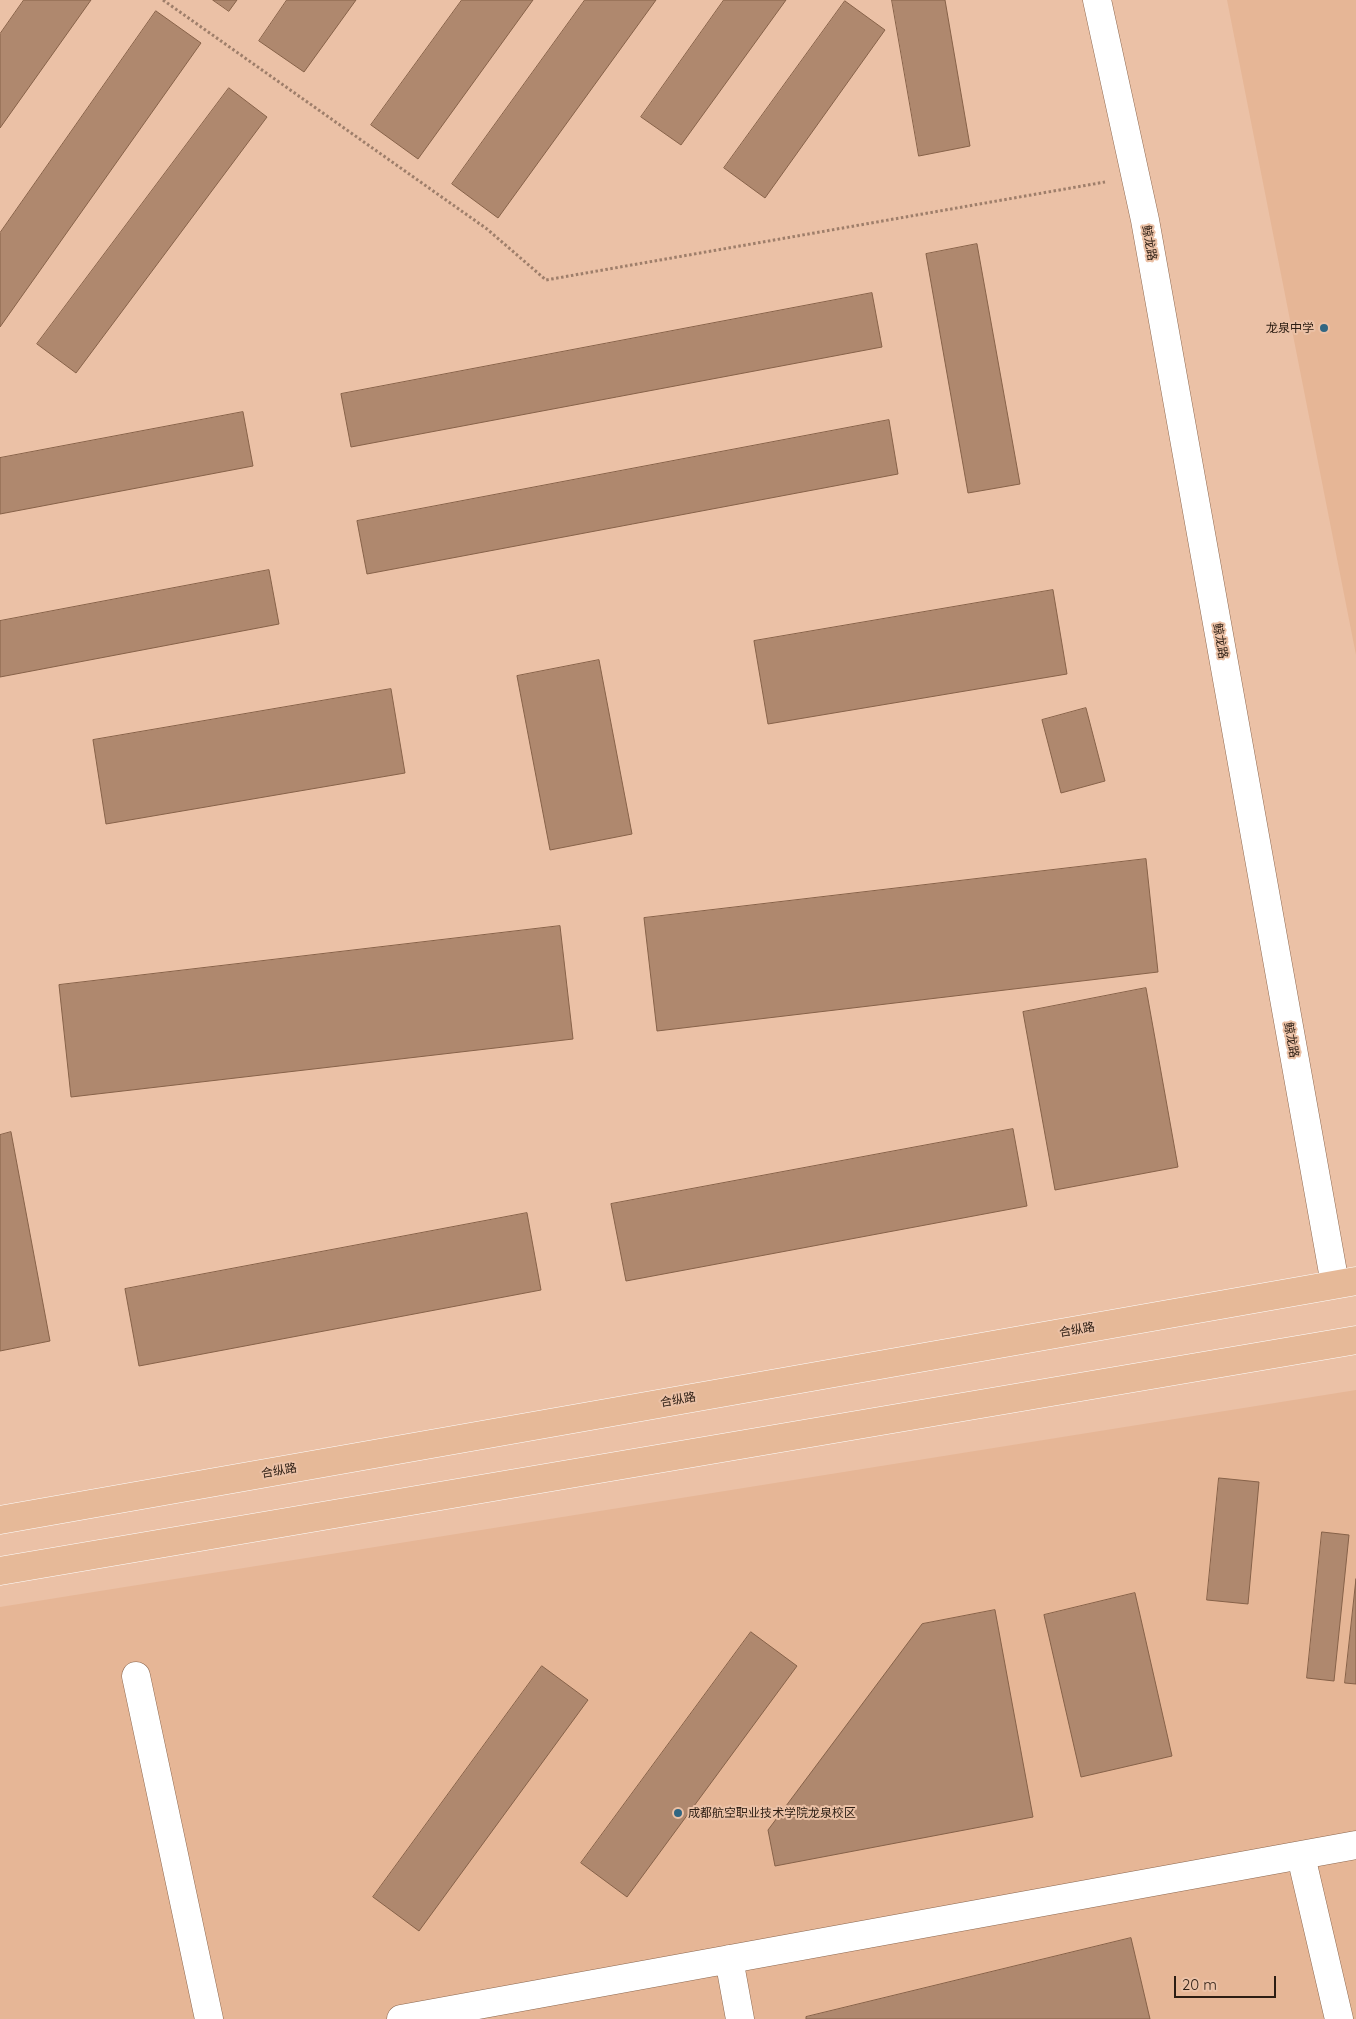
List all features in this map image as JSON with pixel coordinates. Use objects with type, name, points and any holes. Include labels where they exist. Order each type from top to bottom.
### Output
[{"type":"main road","name":"合纵路","points":[[0,1520],[1346,1283]]},
{"type":"main road","points":[[0,1571],[1356,1340]]},
{"type":"street","name":"鲸龙路","points":[[1097,0],[1135,177],[1346,1283]]},
{"type":"street","points":[[136,1676],[209,2019]]},
{"type":"street","points":[[401,2019],[1356,1845]]},
{"type":"street","points":[[1300,1856],[1339,2019]]},
{"type":"street","points":[[729,1960],[740,2019]]},
{"type":"path","points":[[163,0],[486,229],[546,280],[1135,177]]},
{"type":"shaded area","name":"龙泉中学","points":[[1227,0],[1356,0],[1356,655]]},
{"type":"shaded area","name":"成都航空职业技术学院龙泉校区","points":[[1356,1390],[1356,2019],[0,2019],[0,1607]]},
{"type":"building","points":[[24,0],[91,0],[0,128],[0,34]]},
{"type":"building","points":[[213,0],[237,0],[229,11]]},
{"type":"building","points":[[287,0],[356,0],[304,72],[259,41]]},
{"type":"building","points":[[462,0],[533,0],[418,159],[371,125]]},
{"type":"building","points":[[585,0],[656,0],[498,218],[452,184]]},
{"type":"building","points":[[724,0],[786,0],[681,145],[641,117]]},
{"type":"building","points":[[892,0],[945,0],[970,146],[919,156]]},
{"type":"building","points":[[845,1],[885,30],[765,198],[724,168]]},
{"type":"building","points":[[156,11],[201,43],[0,327],[0,233]]},
{"type":"building","points":[[229,88],[267,117],[76,373],[37,344]]},
{"type":"building","points":[[977,244],[1020,484],[968,493],[926,254]]},
{"type":"building","points":[[872,293],[882,347],[351,447],[341,394]]},
{"type":"building","points":[[243,412],[253,466],[0,514],[0,458]]},
{"type":"building","points":[[889,420],[898,474],[367,574],[357,521]]},
{"type":"building","points":[[269,570],[279,624],[0,677],[0,621]]},
{"type":"building","points":[[1053,590],[1067,674],[768,724],[754,641]]},
{"type":"building","points":[[599,660],[632,834],[550,850],[517,676]]},
{"type":"building","points":[[391,689],[405,773],[106,824],[93,740]]},
{"type":"building","points":[[1086,708],[1105,781],[1061,793],[1042,720]]},
{"type":"building","points":[[1146,859],[1158,972],[657,1031],[644,918]]},
{"type":"building","points":[[560,926],[573,1039],[71,1097],[59,985]]},
{"type":"building","points":[[1146,988],[1178,1167],[1055,1190],[1023,1012]]},
{"type":"building","points":[[1013,1129],[1027,1206],[626,1281],[611,1204]]},
{"type":"building","points":[[11,1132],[50,1341],[0,1351],[0,1135]]},
{"type":"building","points":[[527,1213],[541,1290],[139,1366],[125,1289]]},
{"type":"building","points":[[1219,1478],[1259,1482],[1248,1604],[1207,1600]]},
{"type":"building","points":[[1322,1532],[1349,1535],[1334,1681],[1307,1678]]},
{"type":"building","points":[[1356,1579],[1356,1684],[1345,1683]]},
{"type":"building","points":[[1135,1593],[1172,1756],[1081,1777],[1044,1615]]},
{"type":"building","points":[[995,1610],[1033,1817],[775,1866],[768,1830],[922,1624]]},
{"type":"building","points":[[751,1632],[797,1666],[627,1897],[581,1863]]},
{"type":"building","points":[[542,1666],[588,1700],[419,1931],[373,1897]]},
{"type":"building","points":[[1131,1938],[1150,2019],[806,2019],[806,2017]]},
{"type":"place","name":"龙泉中学","points":[[1324,328]]},
{"type":"place","name":"成都航空职业技术学院龙泉校区","points":[[678,1813]]}]
